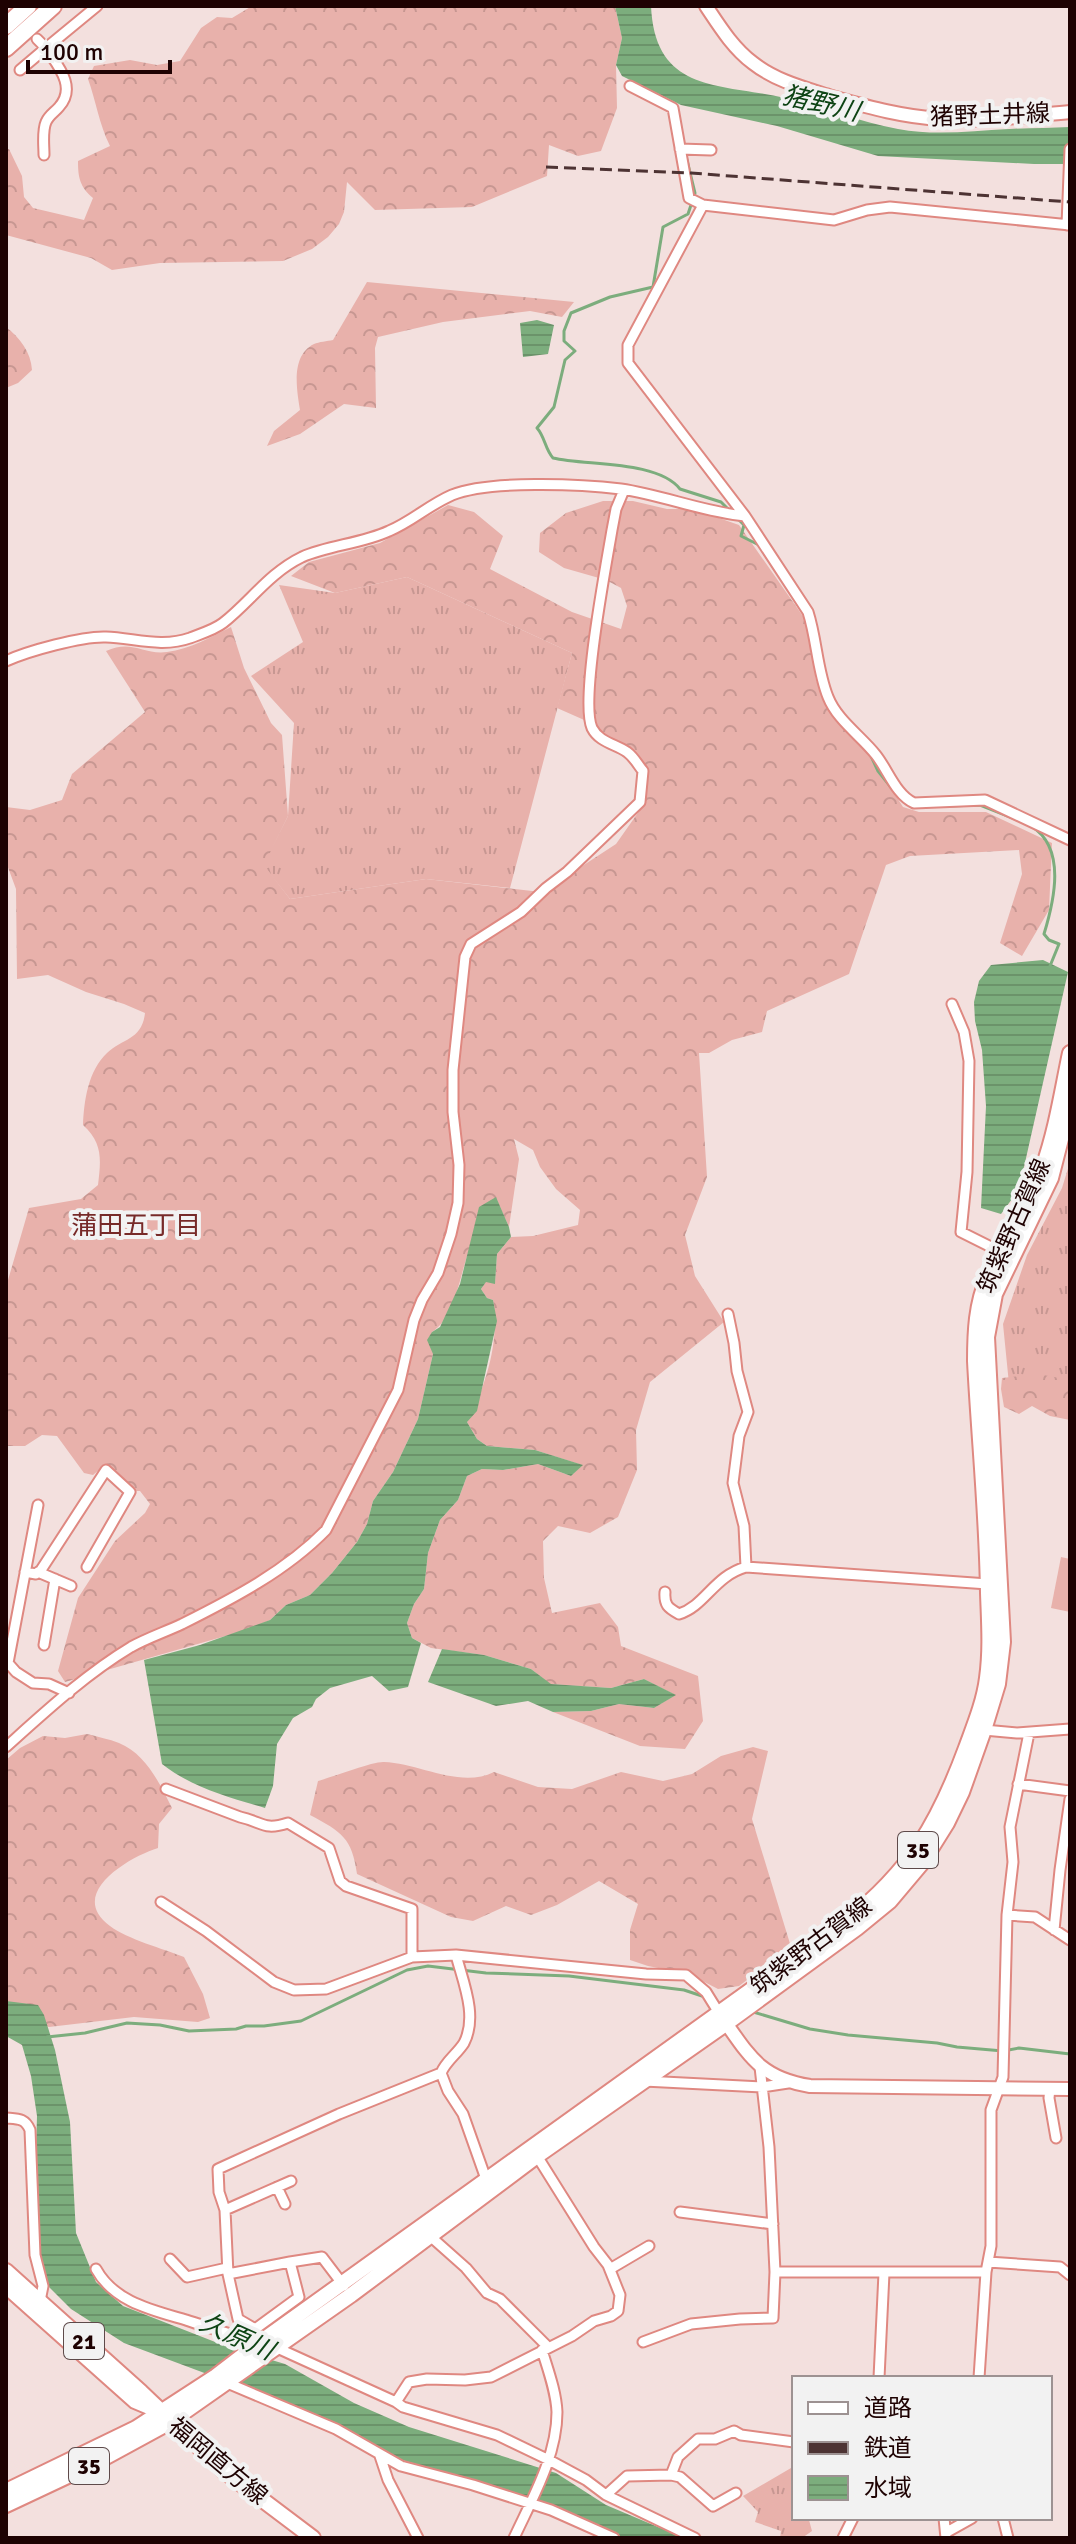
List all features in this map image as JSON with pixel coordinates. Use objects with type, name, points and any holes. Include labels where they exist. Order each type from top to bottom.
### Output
[{"type":"highway","points":[[6,26],[28,6]]},
{"type":"highway","points":[[6,48],[53,6]]},
{"type":"main road","name":"猪野土井線","points":[[706,6],[745,57],[771,75],[811,90],[881,110],[940,119],[985,119],[1070,112]]},
{"type":"main road","name":"筑紫野古賀線","points":[[6,2505],[103,2459],[224,2379],[347,2289],[430,2236],[644,2081],[874,1899],[916,1853],[947,1798],[987,1683],[990,1651],[988,1584],[975,1333],[983,1291],[1043,1166],[1070,1053]]},
{"type":"main road","name":"筑紫野古賀線","points":[[347,2289],[486,2179],[857,1928],[890,1901],[914,1873],[947,1823],[962,1792],[984,1730],[998,1684],[1003,1642],[987,1337],[990,1313],[999,1285],[1051,1178],[1070,1104]]},
{"type":"main road","points":[[723,2018],[760,2067],[788,2083],[810,2086],[1070,2089]]},
{"type":"main road","name":"福岡直方線","points":[[6,2271],[224,2471],[313,2538]]},
{"type":"main road","name":"福岡直方線","points":[[6,2286],[135,2401],[166,2417]]},
{"type":"main road","name":"筑紫野古賀線","points":[[6,2491],[136,2428],[166,2417]]},
{"type":"street","points":[[20,70],[97,6]]},
{"type":"street","points":[[37,39],[63,73],[67,85],[61,105],[47,120],[44,155]]},
{"type":"street","points":[[630,86],[673,108],[689,198],[703,205],[834,220],[890,207],[1068,225],[1070,149]]},
{"type":"street","points":[[680,149],[711,150]]},
{"type":"street","points":[[703,205],[628,345],[628,363],[745,516],[808,612],[821,678],[829,701],[876,755],[908,800],[920,803],[985,800],[1070,840]]},
{"type":"street","points":[[6,661],[103,636],[171,643],[192,637],[220,625],[266,581],[299,559],[324,548],[389,531],[453,494],[506,486],[624,490],[745,516]]},
{"type":"street","points":[[6,1747],[69,1693],[133,1646],[218,1606],[313,1543],[326,1530],[398,1390],[414,1320],[438,1273],[458,1203],[459,1165],[453,1112],[453,1070],[465,957],[471,944],[521,912],[640,802],[643,771],[630,754],[601,739],[592,728],[589,715],[589,688],[612,530],[624,490]]},
{"type":"street","points":[[952,1004],[964,1032],[969,1061],[967,1172],[961,1232],[1001,1252]]},
{"type":"street","points":[[728,1314],[737,1371],[748,1412],[739,1436],[733,1483],[744,1526],[746,1567]]},
{"type":"street","points":[[38,1572],[106,1470],[130,1492],[87,1567]]},
{"type":"street","points":[[38,1505],[7,1663],[21,1677],[33,1683],[49,1684],[69,1693]]},
{"type":"street","points":[[665,1592],[664,1602],[679,1614],[688,1611],[722,1578],[746,1567],[988,1584]]},
{"type":"street","points":[[25,1572],[38,1572],[71,1586]]},
{"type":"street","points":[[44,1645],[55,1579]]},
{"type":"street","points":[[984,1730],[1029,1733],[1070,1729]]},
{"type":"street","points":[[979,2376],[991,2246],[991,2110],[1003,2077],[1007,1915],[1013,1862],[1010,1827],[1029,1733]]},
{"type":"street","points":[[1018,1784],[1070,1791]]},
{"type":"street","points":[[166,1789],[253,1820],[267,1828],[288,1823],[329,1848],[340,1881],[346,1886],[412,1909],[412,1957]]},
{"type":"street","points":[[1054,1930],[1070,1799]]},
{"type":"street","points":[[161,1902],[274,1982],[294,1990],[326,1989],[412,1957],[456,1955],[646,1974],[686,1975],[706,1992],[723,2018]]},
{"type":"street","points":[[1007,1915],[1035,1917],[1070,1940]]},
{"type":"street","points":[[456,1955],[471,2023],[459,2051],[445,2063],[441,2073],[463,2114],[486,2179]]},
{"type":"street","points":[[643,2342],[691,2324],[773,2318],[773,2224],[760,2067]]},
{"type":"street","points":[[290,2262],[299,2297],[255,2329],[238,2319],[228,2271],[225,2210],[219,2192],[218,2169],[339,2114],[441,2073]]},
{"type":"street","points":[[644,2081],[762,2087],[788,2083]]},
{"type":"street","points":[[1050,2088],[1056,2138]]},
{"type":"street","points":[[6,2118],[21,2119],[30,2130],[35,2255],[43,2286],[40,2301]]},
{"type":"street","points":[[396,2402],[409,2382],[491,2377],[618,2311],[620,2295],[610,2269],[537,2156]]},
{"type":"street","points":[[225,2210],[291,2181]]},
{"type":"street","points":[[277,2187],[285,2204]]},
{"type":"street","points":[[680,2212],[773,2224]]},
{"type":"street","points":[[430,2236],[466,2268],[487,2293],[500,2299],[545,2349],[557,2413],[549,2460],[514,2538]]},
{"type":"street","points":[[610,2269],[649,2246]]},
{"type":"street","points":[[170,2259],[187,2277],[322,2257],[347,2289]]},
{"type":"street","points":[[775,2272],[884,2273],[987,2267],[1060,2267],[1070,2275]]},
{"type":"street","points":[[96,2269],[107,2286],[150,2310],[264,2347],[403,2407],[497,2435],[586,2480],[606,2495],[695,2538]]},
{"type":"street","points":[[879,2376],[884,2273]]},
{"type":"street","points":[[217,2330],[238,2319]]},
{"type":"street","points":[[224,2379],[336,2429],[401,2466],[551,2510],[614,2538]]},
{"type":"street","points":[[671,2475],[678,2457],[698,2439],[715,2439],[734,2431],[741,2435],[792,2442]]},
{"type":"street","points":[[380,2456],[388,2480],[418,2538]]},
{"type":"street","points":[[606,2495],[627,2476],[671,2475],[680,2477],[713,2506],[736,2493]]},
{"type":"street","points":[[843,2538],[852,2520]]},
{"type":"street","points":[[947,2535],[969,2520]]},
{"type":"green space","points":[[252,6],[615,6],[622,38],[616,65],[617,108],[601,151],[578,156],[549,145],[547,176],[472,207],[375,210],[347,182],[344,212],[339,224],[312,249],[283,261],[160,263],[112,270],[91,258],[6,235],[6,149],[9,149],[22,176],[24,197],[33,208],[84,220],[93,198],[81,182],[78,161],[110,146],[88,79],[94,66],[130,60],[157,65],[180,61],[201,28],[217,17],[232,18]]},
{"type":"green space","points":[[367,282],[574,302],[562,317],[530,311],[443,322],[378,337],[375,348],[376,408],[344,404],[300,434],[267,446],[274,431],[300,410],[297,374],[301,357],[314,344],[333,340]]},
{"type":"green space","points":[[6,327],[24,346],[32,370],[18,383],[6,388]]},
{"type":"green space","points":[[603,501],[633,501],[667,509],[693,509],[739,525],[807,622],[816,680],[830,710],[873,760],[903,807],[919,812],[986,812],[1052,843],[1049,910],[1022,956],[1000,943],[1022,874],[1019,850],[910,856],[886,865],[849,974],[767,1011],[762,1032],[732,1040],[709,1053],[699,1053],[707,1177],[685,1235],[695,1276],[724,1322],[650,1382],[636,1430],[637,1470],[618,1517],[590,1533],[558,1526],[543,1541],[544,1578],[552,1613],[600,1603],[618,1627],[621,1646],[698,1676],[703,1721],[685,1749],[640,1746],[553,1712],[591,1711],[619,1704],[654,1708],[675,1695],[644,1679],[611,1688],[550,1684],[531,1669],[484,1655],[431,1648],[412,1638],[407,1623],[424,1589],[428,1553],[440,1520],[458,1500],[467,1476],[482,1469],[503,1470],[538,1464],[571,1476],[582,1465],[535,1450],[487,1446],[477,1439],[467,1422],[480,1394],[493,1347],[493,1300],[487,1298],[481,1289],[486,1281],[495,1283],[497,1254],[511,1237],[533,1236],[578,1225],[580,1210],[556,1189],[540,1167],[533,1150],[514,1139],[519,1159],[509,1227],[496,1198],[470,1248],[447,1316],[432,1332],[433,1354],[418,1419],[393,1472],[373,1501],[367,1524],[357,1542],[332,1573],[310,1595],[286,1605],[270,1620],[250,1629],[65,1682],[58,1671],[78,1598],[115,1541],[145,1513],[150,1504],[140,1491],[134,1491],[106,1464],[93,1475],[84,1473],[57,1436],[42,1435],[25,1446],[6,1446],[6,1287],[29,1208],[81,1199],[98,1185],[99,1152],[94,1138],[83,1125],[88,1087],[101,1060],[113,1048],[136,1034],[145,1013],[48,975],[17,979],[16,889],[6,862],[6,807],[30,810],[62,800],[72,774],[145,712],[106,651],[123,647],[159,652],[176,650],[231,627],[244,668],[271,723],[282,735],[288,816],[264,865],[290,899],[426,879],[550,893],[570,874],[616,844],[642,807],[647,782],[643,771],[591,723],[557,708],[572,653],[407,577],[335,593],[291,576],[309,562],[380,543],[448,505],[474,512],[503,536],[490,569],[572,612],[621,629],[627,606],[621,588],[606,580],[564,568],[539,552],[540,533],[566,513]]},
{"type":"green space","points":[[407,577],[572,653],[510,888],[426,879],[290,899],[263,865],[288,816],[294,723],[251,676],[303,642],[279,585],[335,593]]},
{"type":"green space","points":[[1070,1162],[1070,1416],[1009,1384],[1003,1324],[1027,1255],[1062,1188]]},
{"type":"green space","points":[[1038,1374],[1070,1380],[1070,1420],[1050,1416],[1032,1406],[1019,1414],[1004,1407],[1002,1378]]},
{"type":"green space","points":[[1061,1557],[1070,1559],[1070,1612],[1051,1608]]},
{"type":"green space","points":[[87,1734],[119,1743],[137,1754],[151,1771],[172,1808],[159,1824],[158,1848],[118,1868],[98,1890],[95,1902],[98,1914],[126,1935],[184,1957],[203,1994],[210,2018],[198,2022],[134,2017],[49,2027],[32,2022],[6,2004],[6,1760],[20,1748],[43,1736],[65,1738]]},
{"type":"green space","points":[[753,1747],[768,1751],[752,1819],[791,1947],[739,1986],[718,1989],[689,1974],[630,1960],[630,1930],[638,1904],[599,1881],[557,1905],[531,1915],[506,1906],[473,1921],[451,1917],[357,1874],[352,1852],[344,1837],[310,1815],[318,1781],[379,1762],[397,1763],[453,1777],[467,1778],[494,1772],[538,1787],[572,1789],[621,1772],[663,1781],[692,1774],[721,1756]]},
{"type":"green space","points":[[792,2464],[792,2520],[809,2520],[812,2531],[802,2538],[780,2538],[781,2531],[755,2522],[758,2512],[743,2496],[791,2468]]},
{"type":"water","points":[[615,6],[651,6],[655,35],[665,55],[678,70],[716,86],[785,98],[912,131],[1070,127],[1070,164],[878,156],[777,126],[681,105],[622,76],[616,65],[622,38]]},
{"type":"water","points":[[537,320],[554,325],[548,354],[523,357],[520,323]]},
{"type":"water","points":[[1043,960],[1068,972],[1024,1167],[1012,1199],[1001,1214],[981,1208],[986,1106],[982,1050],[974,1002],[979,981],[991,965]]},
{"type":"water","points":[[496,1197],[511,1237],[497,1254],[495,1284],[486,1282],[481,1289],[487,1298],[493,1300],[497,1321],[477,1411],[467,1422],[477,1439],[487,1446],[535,1450],[583,1465],[571,1476],[538,1464],[503,1470],[482,1469],[467,1476],[458,1500],[440,1520],[428,1553],[424,1589],[407,1623],[412,1638],[421,1643],[408,1687],[389,1691],[372,1676],[330,1688],[316,1699],[312,1707],[293,1718],[277,1744],[273,1786],[265,1808],[211,1791],[186,1779],[162,1764],[144,1660],[200,1645],[270,1620],[286,1605],[310,1595],[357,1542],[367,1524],[373,1501],[393,1472],[418,1419],[433,1354],[427,1340],[440,1327],[460,1284],[479,1207]]},
{"type":"water","points":[[442,1649],[484,1655],[531,1669],[551,1684],[611,1688],[644,1679],[676,1695],[654,1708],[619,1704],[591,1711],[553,1712],[528,1701],[496,1706],[428,1682]]},
{"type":"water","points":[[6,2001],[38,2005],[44,2015],[55,2050],[70,2122],[76,2233],[96,2282],[123,2306],[228,2347],[285,2364],[354,2403],[409,2427],[556,2473],[606,2505],[684,2538],[622,2538],[486,2484],[395,2458],[330,2420],[124,2343],[71,2309],[49,2287],[41,2262],[37,2116],[22,2045],[6,2036]]},
{"type":"waterway","points":[[686,156],[695,193],[688,214],[663,227],[653,287],[610,297],[571,313],[564,331],[564,341],[575,351],[565,360],[554,407],[537,428],[553,458],[655,473],[680,489],[721,502],[731,512]]},
{"type":"waterway","points":[[736,517],[744,525],[741,536],[759,545],[775,570]]},
{"type":"waterway","points":[[870,754],[878,771],[894,791]]},
{"type":"waterway","points":[[915,807],[980,805],[1020,821]]},
{"type":"waterway","points":[[1031,826],[1050,848],[1054,861],[1054,891],[1044,934],[1059,944],[1050,966]]},
{"type":"waterway","points":[[47,2037],[85,2033],[127,2023],[189,2031],[301,2021],[407,1970],[428,1966],[486,1973],[569,1976],[684,1990],[705,1997]]},
{"type":"waterway","points":[[750,2011],[810,2029],[848,2035],[1003,2051],[1019,2048],[1070,2054]]},
{"type":"railway","points":[[546,167],[691,173],[1070,202]]},
{"type":"district","name":"蒲田五丁目","points":[[136,1225]]},
{"type":"water label","name":"猪野川","points":[[821,103]]},
{"type":"water label","name":"久原川","points":[[237,2336]]}]
